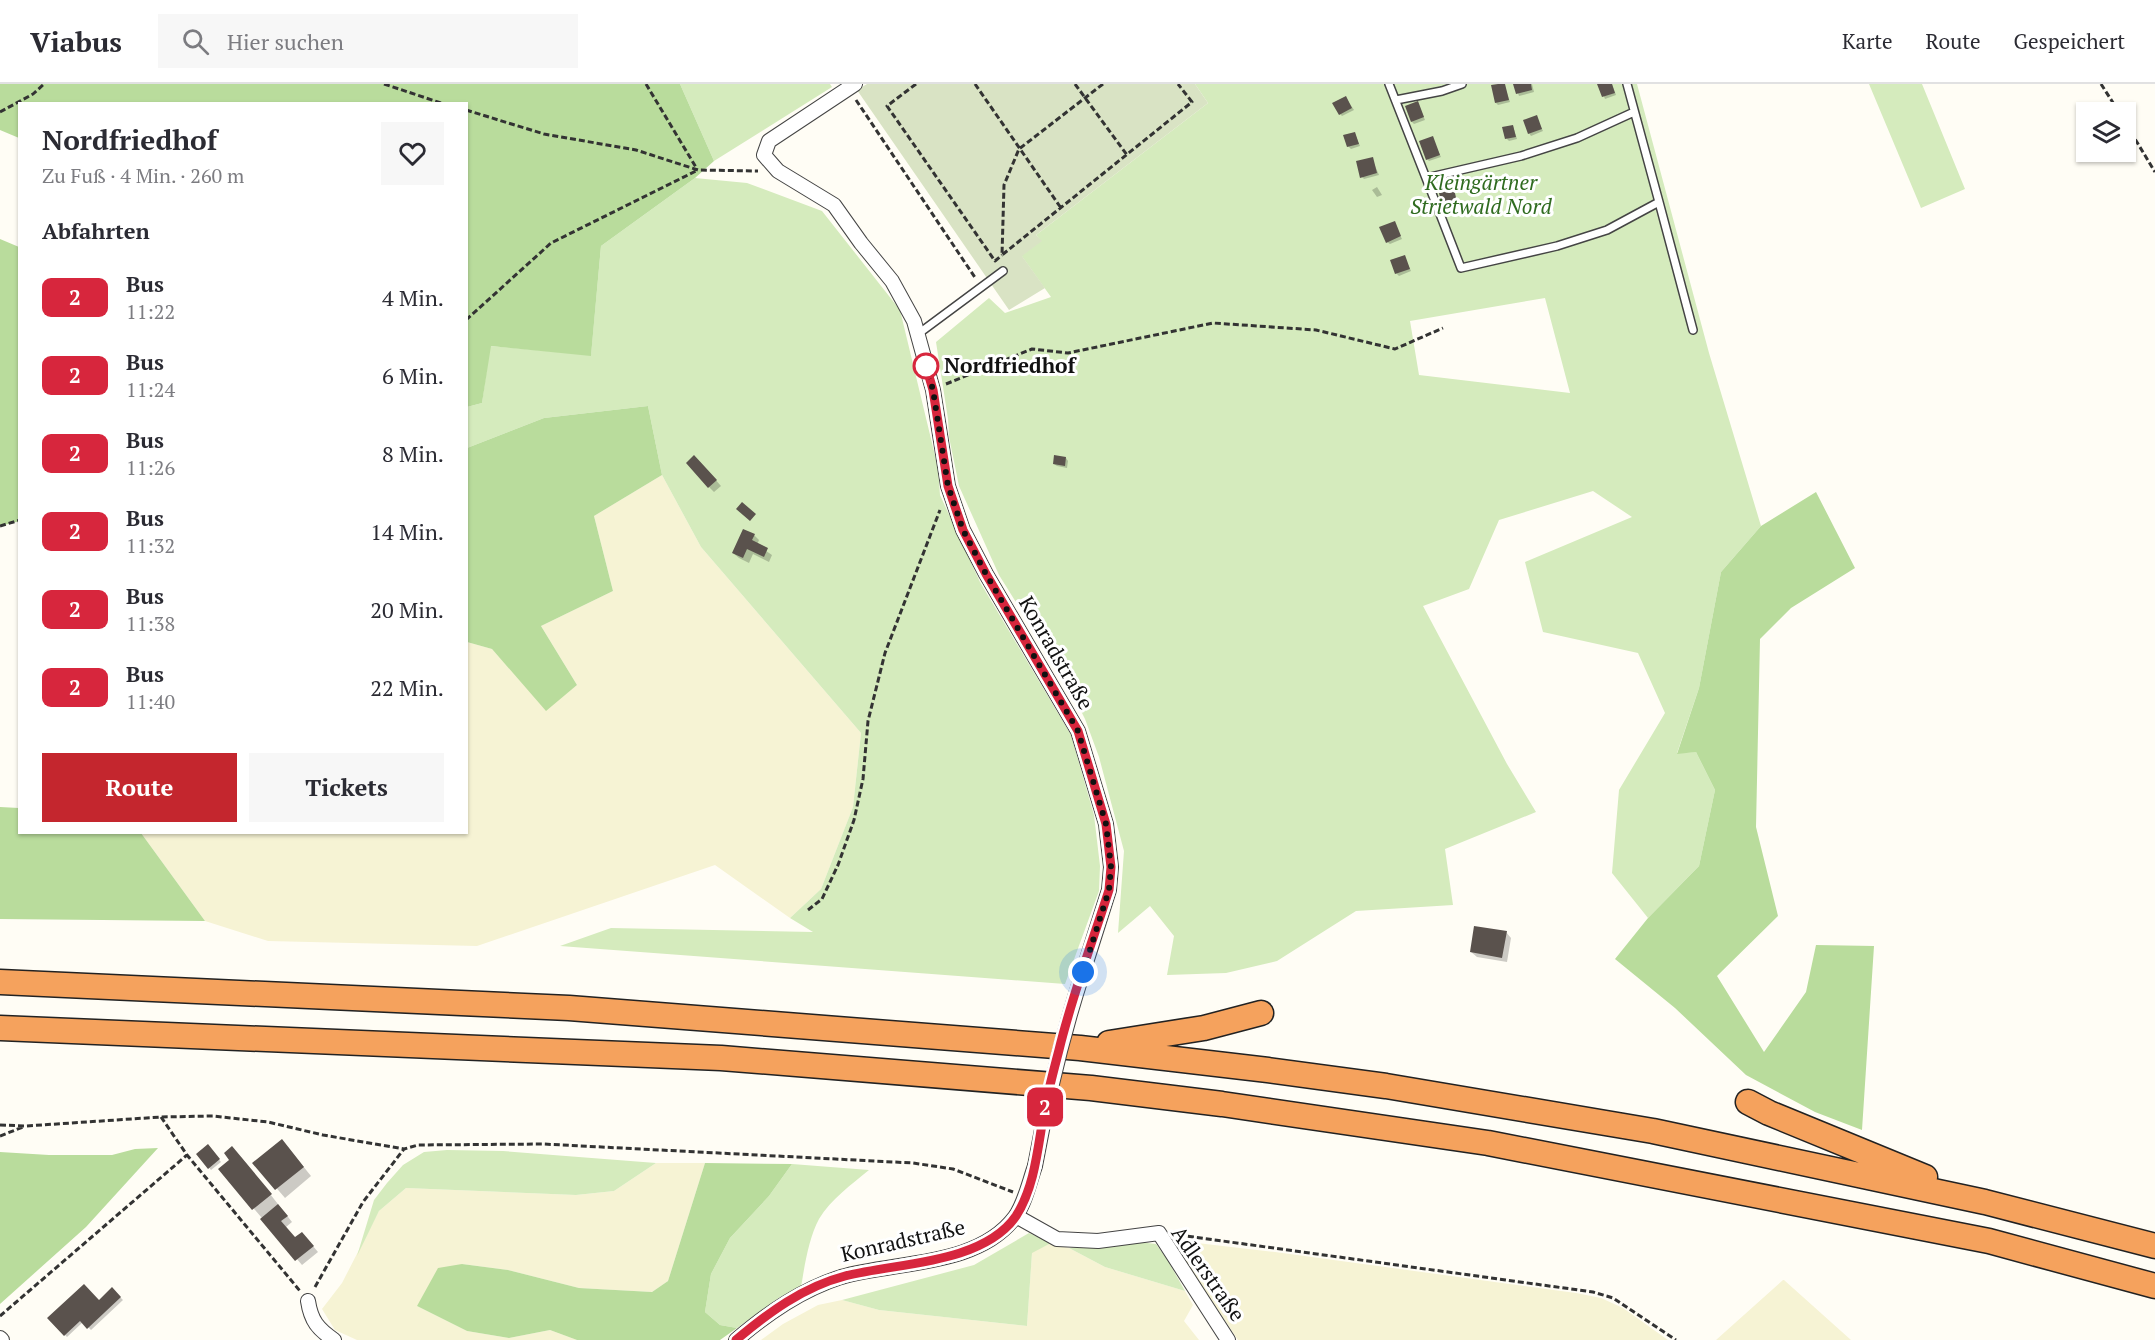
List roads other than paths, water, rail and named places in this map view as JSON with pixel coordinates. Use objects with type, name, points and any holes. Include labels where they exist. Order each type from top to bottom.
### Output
[{"type":"highway","points":[[0,982],[569,1008],[1080,1048],[1268,1070],[1496,1104],[1653,1131],[1985,1202],[2155,1246]]},
{"type":"highway","points":[[1080,1048],[1204,1028],[1261,1013]]},
{"type":"highway","points":[[0,1028],[721,1058],[1091,1088],[1222,1104],[1488,1143],[1989,1241],[2155,1286]]},
{"type":"highway","points":[[1748,1102],[1985,1202]]},
{"type":"street","name":"Konradstraße","points":[[736,1340],[765,1316],[816,1286],[844,1276],[959,1253],[988,1241],[1016,1216],[1035,1166],[1046,1104],[1061,1043],[1109,890],[1111,867],[1106,824],[1078,731],[963,530],[948,486],[933,390],[914,321],[892,281],[834,205],[778,171],[764,155],[769,141],[852,86]]},
{"type":"street","name":"Adlerstraße","points":[[1016,1216],[1057,1239],[1098,1241],[1159,1233],[1228,1340]]},
{"type":"street","points":[[308,1301],[311,1318],[324,1333],[334,1340]]},
{"type":"lane","points":[[1389,84],[1461,268],[1557,246],[1607,230],[1659,202]]},
{"type":"lane","points":[[1396,100],[1442,91],[1462,84]]},
{"type":"lane","points":[[1627,84],[1693,330]]},
{"type":"lane","points":[[1426,178],[1521,156],[1577,138],[1634,112]]},
{"type":"lane","points":[[917,334],[1003,271]]},
{"type":"place","name":"Nordfriedhof","points":[[926,366]]},
{"type":"park label","name":"Kleingärtner Strietwald Nord","points":[[1481,195]]}]
